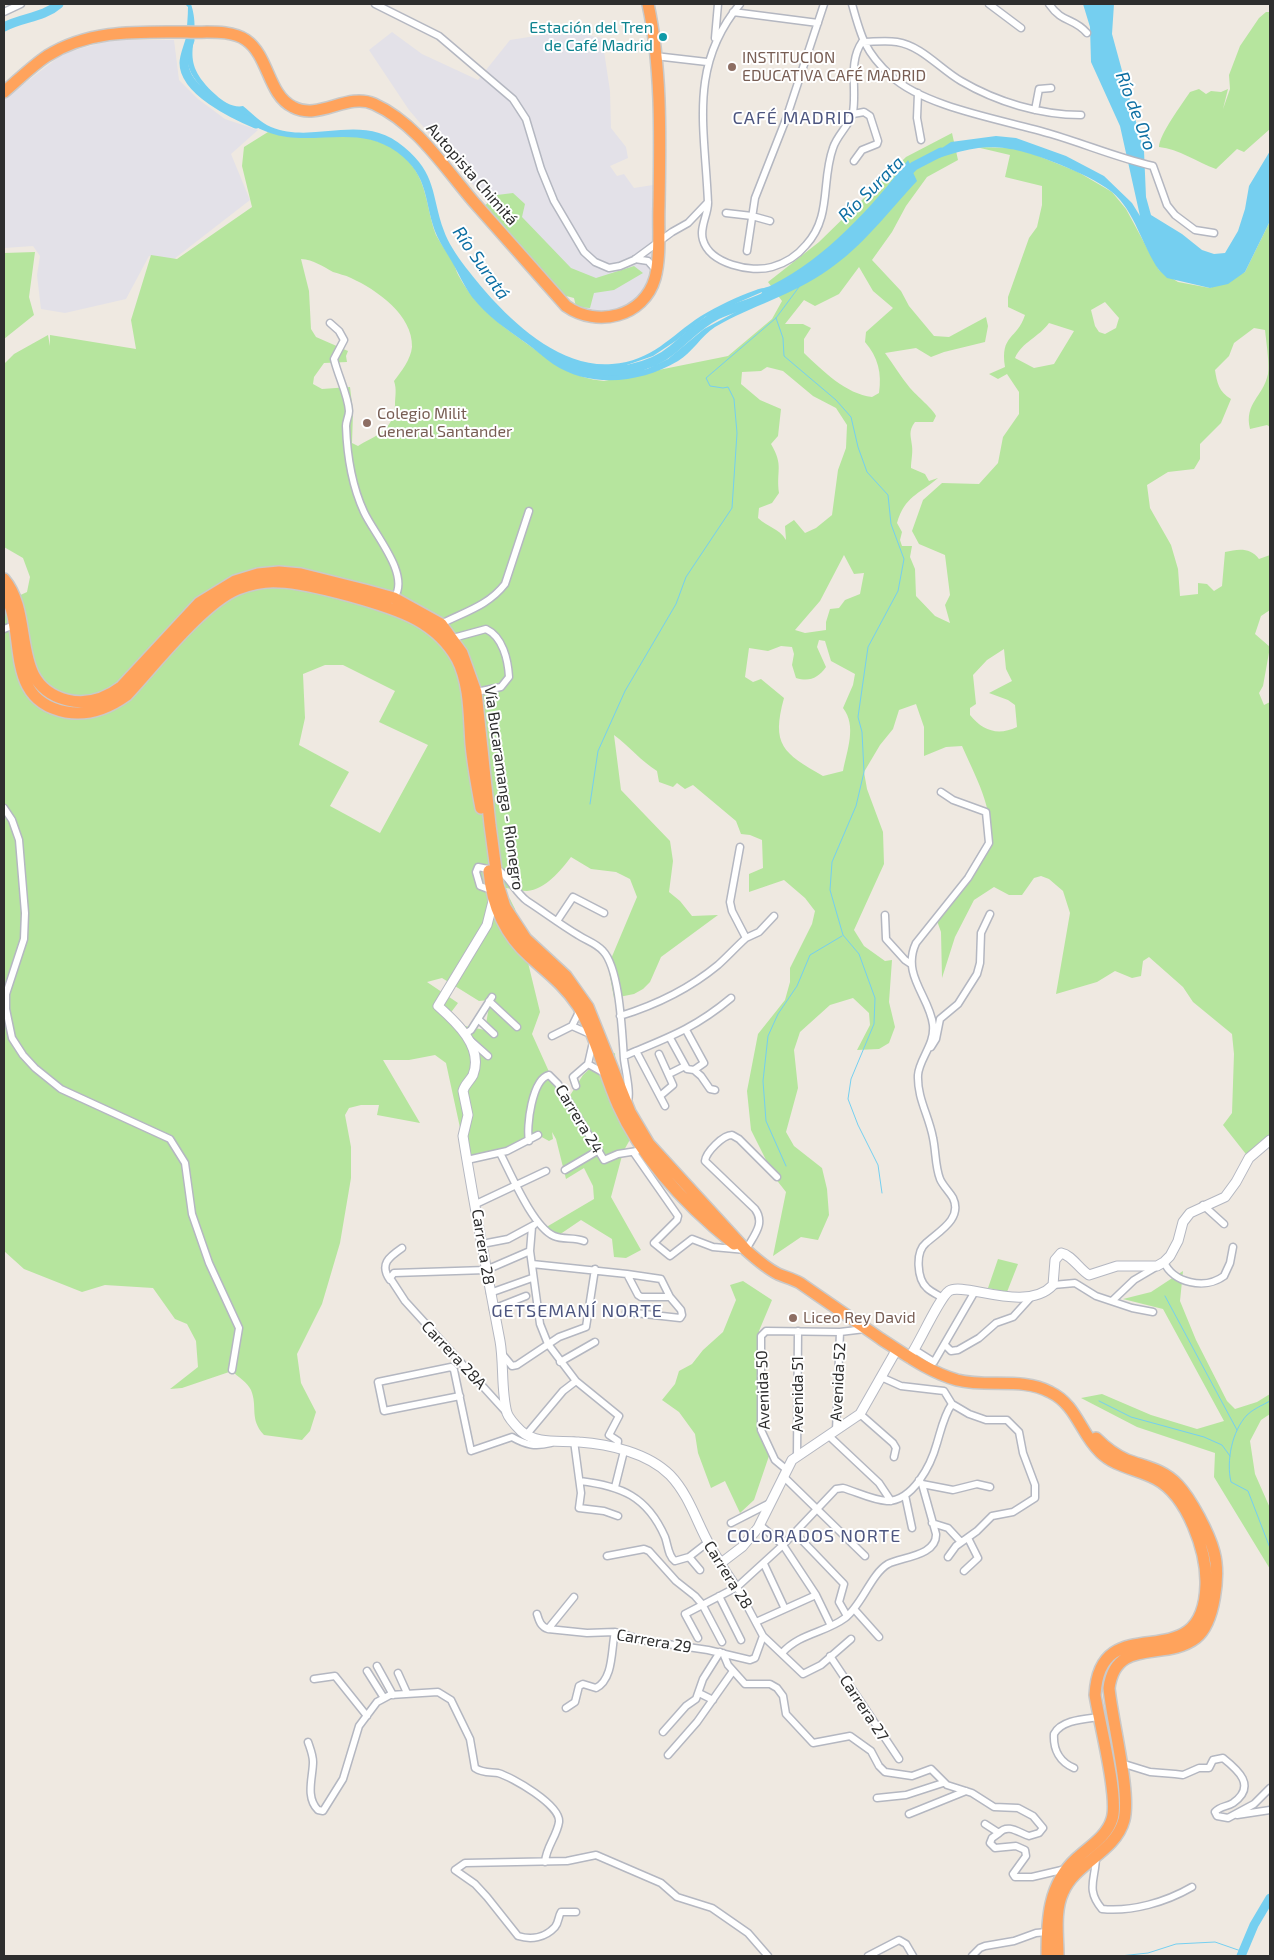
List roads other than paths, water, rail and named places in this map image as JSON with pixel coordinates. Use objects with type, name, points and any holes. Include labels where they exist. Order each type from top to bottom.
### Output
[{"type":"highway","name":"Autopista Chimitá","points":[[4,92],[44,59],[79,41],[128,32],[232,34],[252,46],[280,95],[295,109],[311,111],[347,102],[366,102],[395,117],[425,144],[552,290],[576,314],[600,319],[622,314],[646,298],[657,270],[660,150],[655,56],[648,4]]},
{"type":"highway","name":"Vía Bucaramanga - Rionegro","points":[[4,579],[15,598],[21,616],[28,664],[34,678],[50,693],[62,699],[84,702],[108,696],[121,687],[187,614],[215,591],[235,581],[272,573],[301,574],[394,598],[441,624],[453,638],[467,662],[476,692],[492,868],[492,896],[501,920],[517,943],[562,986],[580,1010],[638,1150],[704,1217],[734,1244],[746,1250]]},
{"type":"highway","name":"Vía Bucaramanga - Rionegro","points":[[4,592],[9,627],[19,667],[26,684],[34,695],[58,710],[84,713],[113,704],[127,695],[206,610],[238,589],[269,582],[296,584],[360,599],[416,619],[440,637],[457,660],[464,678],[492,868],[499,890],[515,926],[566,976],[588,1007],[627,1103],[649,1144],[762,1265],[797,1281],[897,1349],[912,1354],[926,1368],[958,1380],[994,1385],[1028,1385],[1049,1391],[1070,1406],[1090,1440],[1105,1456],[1157,1480],[1169,1488],[1197,1535],[1205,1556],[1204,1600],[1198,1620],[1188,1632],[1172,1640],[1125,1646],[1105,1662],[1096,1680],[1099,1718],[1114,1798],[1113,1818],[1105,1833],[1067,1869],[1052,1898],[1047,1932],[1048,1956]]},
{"type":"highway","name":"Vía Bucaramanga - Rionegro","points":[[1058,1956],[1059,1909],[1062,1893],[1070,1880],[1114,1840],[1124,1819],[1126,1806],[1109,1688],[1113,1672],[1116,1665],[1130,1655],[1178,1648],[1198,1637],[1211,1614],[1215,1558],[1211,1543],[1179,1486],[1159,1470],[1114,1453],[1083,1427]]},
{"type":"street","points":[[4,12],[21,4]]},
{"type":"street","points":[[375,4],[439,36],[513,99],[526,119],[541,169],[552,195],[584,252],[595,262],[609,268],[634,260],[697,216],[708,202]]},
{"type":"street","points":[[715,42],[718,4]]},
{"type":"street","points":[[740,4],[715,42],[707,62],[702,132],[708,202],[702,240],[708,250],[717,257],[735,265],[770,268],[790,260],[811,240],[822,220],[833,148],[853,114],[855,60],[862,42]]},
{"type":"street","points":[[747,252],[755,198],[786,119],[824,4]]},
{"type":"street","points":[[852,4],[862,42],[892,77],[918,94],[1152,166],[1167,205],[1175,215],[1195,230],[1214,233]]},
{"type":"street","points":[[988,4],[1021,28]]},
{"type":"street","points":[[1048,4],[1055,14],[1066,20],[1078,23],[1087,33]]},
{"type":"street","points":[[733,12],[818,23]]},
{"type":"street","points":[[862,42],[896,42],[918,50],[949,74],[995,98],[1035,110],[1081,114]]},
{"type":"street","points":[[655,56],[707,62]]},
{"type":"street","points":[[1035,110],[1039,89],[1051,88]]},
{"type":"street","points":[[918,94],[917,118],[921,140]]},
{"type":"street","points":[[853,114],[864,112],[870,116],[878,141],[877,144],[862,150],[854,161]]},
{"type":"street","points":[[726,213],[752,216],[770,221]]},
{"type":"street","points":[[658,225],[672,232]]},
{"type":"street","points":[[634,260],[648,261],[657,270]]},
{"type":"street","points":[[330,323],[339,330],[344,340],[334,360],[349,412],[346,423],[351,474],[365,513],[395,567],[399,585],[398,593],[394,598]]},
{"type":"street","points":[[441,624],[488,600],[505,584],[529,511]]},
{"type":"street","points":[[453,638],[486,629],[494,632],[500,641],[508,661],[509,677],[501,687],[476,692]]},
{"type":"street","points":[[930,1048],[933,1026],[930,1012],[920,994],[911,964],[912,952],[916,942],[968,878],[989,843],[986,812],[953,800],[941,792]]},
{"type":"street","points":[[4,808],[12,820],[18,840],[25,913],[24,939],[6,994],[6,1009],[12,1038],[22,1054],[35,1068],[61,1089],[170,1139],[179,1150],[186,1163],[192,1214],[208,1263],[239,1328],[232,1370]]},
{"type":"street","points":[[740,847],[730,902],[732,911],[746,938]]},
{"type":"street","points":[[492,868],[502,872],[519,894],[578,936],[595,944],[605,952],[612,967],[620,1016],[630,1096],[627,1103]]},
{"type":"street","points":[[487,925],[492,896]]},
{"type":"street","points":[[557,921],[573,898],[604,912]]},
{"type":"street","points":[[943,1298],[927,1288],[920,1279],[919,1260],[922,1249],[952,1219],[954,1199],[943,1184],[937,1168],[933,1137],[920,1094],[918,1074],[936,1039],[940,1019],[958,1004],[977,974],[980,963],[981,933],[990,914]]},
{"type":"street","points":[[885,915],[885,935],[888,943],[911,964]]},
{"type":"street","points":[[620,1016],[655,1004],[688,987],[718,965],[746,938],[759,932],[774,916]]},
{"type":"street","points":[[487,925],[493,920],[501,920]]},
{"type":"street","name":"Carrera 28","points":[[487,925],[438,1006],[457,1022],[466,1036],[475,1064],[473,1074],[463,1091],[468,1115],[463,1136],[502,1354],[507,1414]]},
{"type":"street","points":[[624,1056],[686,1030],[707,1018],[731,998]]},
{"type":"street","points":[[488,1056],[466,1036],[491,999],[517,1027]]},
{"type":"street","points":[[552,1036],[572,1026],[580,1010]]},
{"type":"street","points":[[478,1019],[494,1034]]},
{"type":"street","points":[[572,1026],[592,1038],[588,1064],[573,1077],[576,1086]]},
{"type":"street","points":[[670,1038],[688,1071],[694,1070],[704,1063],[686,1030]]},
{"type":"street","points":[[636,1051],[665,1106]]},
{"type":"street","points":[[659,1054],[673,1085],[660,1096]]},
{"type":"street","points":[[588,1064],[606,1074]]},
{"type":"street","points":[[669,1074],[685,1066]]},
{"type":"street","points":[[694,1070],[710,1089],[715,1090]]},
{"type":"street","name":"Carrera 24","points":[[529,1141],[528,1125],[537,1086],[544,1077],[552,1076],[607,1160],[618,1154],[638,1150]]},
{"type":"street","points":[[467,1160],[500,1153],[529,1141],[538,1135]]},
{"type":"street","points":[[638,1150],[678,1216],[677,1220],[656,1240],[656,1246],[670,1256],[692,1239],[713,1247],[746,1250],[760,1226],[759,1214],[706,1164],[704,1159],[724,1137],[732,1135],[777,1177]]},
{"type":"street","points":[[1112,1301],[1134,1280],[1170,1256],[1178,1241],[1183,1222],[1190,1212],[1227,1195],[1249,1158],[1270,1140]]},
{"type":"street","points":[[565,1170],[599,1150]]},
{"type":"street","points":[[500,1153],[535,1225],[556,1237],[576,1238],[584,1241]]},
{"type":"street","points":[[476,1204],[546,1171]]},
{"type":"street","points":[[1203,1205],[1224,1224]]},
{"type":"street","points":[[482,1244],[508,1239],[535,1225]]},
{"type":"street","points":[[535,1225],[530,1251],[532,1278],[540,1324],[548,1344],[574,1381],[618,1416],[609,1434],[618,1441],[621,1450],[615,1487]]},
{"type":"street","points":[[1053,1285],[1055,1260],[1061,1254],[1068,1256],[1081,1271],[1089,1275],[1117,1266],[1160,1264],[1172,1276],[1178,1279],[1208,1282],[1224,1276],[1230,1263],[1233,1247]]},
{"type":"street","points":[[402,1248],[385,1265],[384,1272],[390,1280],[394,1273],[486,1270],[530,1251]]},
{"type":"street","points":[[532,1264],[595,1269],[661,1279],[670,1297],[681,1310],[682,1315],[680,1318],[660,1317],[626,1312]]},
{"type":"street","points":[[502,1354],[512,1366],[517,1365],[548,1344],[570,1332],[586,1327],[595,1269]]},
{"type":"street","points":[[624,1273],[638,1295],[642,1297],[670,1297]]},
{"type":"street","points":[[490,1293],[532,1278]]},
{"type":"street","name":"Carrera 28A","points":[[390,1280],[400,1295],[507,1414]]},
{"type":"street","points":[[945,1345],[955,1352],[975,1341],[996,1323],[1013,1317],[1032,1296],[1053,1285],[1075,1284],[1096,1296],[1132,1308],[1153,1312]]},
{"type":"street","points":[[974,1293],[934,1362],[912,1354],[948,1291],[956,1288],[974,1293],[1010,1297],[1032,1296]]},
{"type":"street","points":[[493,1309],[526,1296]]},
{"type":"street","points":[[798,1332],[840,1332],[866,1329]]},
{"type":"street","name":"Avenida 50","points":[[798,1332],[766,1331],[761,1336],[761,1430],[775,1460],[785,1473],[865,1556]]},
{"type":"street","name":"Avenida 51","points":[[797,1457],[798,1332]]},
{"type":"street","name":"Avenida 52","points":[[840,1332],[832,1433],[893,1500]]},
{"type":"street","points":[[560,1362],[595,1342]]},
{"type":"street","points":[[721,1563],[742,1547],[760,1526],[785,1473],[797,1457],[860,1414],[897,1349]]},
{"type":"street","points":[[460,1396],[384,1411],[378,1382],[451,1367],[454,1370],[460,1396],[471,1451],[523,1432],[574,1381]]},
{"type":"street","points":[[881,1377],[901,1386],[944,1391],[952,1404],[975,1417],[986,1420],[1007,1420],[1019,1432],[1023,1453],[1032,1473],[1036,1495],[1030,1504],[1020,1509],[1013,1512],[996,1514],[961,1542],[948,1557]]},
{"type":"street","points":[[698,1638],[685,1614],[737,1587],[764,1564],[836,1489],[843,1488],[861,1495],[893,1500],[905,1495],[921,1482],[933,1456],[947,1412],[952,1404]]},
{"type":"street","points":[[507,1414],[523,1432]]},
{"type":"street","points":[[860,1414],[893,1443],[896,1448],[894,1457]]},
{"type":"street","name":"Carrera 28","points":[[523,1432],[555,1443],[598,1443],[653,1463],[670,1476],[685,1496],[707,1543],[737,1587],[763,1636],[803,1674],[821,1665],[830,1656]]},
{"type":"street","points":[[512,1437],[529,1445],[539,1446],[555,1443]]},
{"type":"street","points":[[574,1442],[580,1481],[579,1508],[604,1511],[618,1516]]},
{"type":"street","points":[[580,1481],[615,1487],[630,1494],[650,1511],[665,1537],[673,1560],[676,1562],[689,1556],[707,1543]]},
{"type":"street","points":[[921,1482],[953,1490],[977,1484],[990,1487]]},
{"type":"street","points":[[782,1652],[800,1638],[831,1626],[847,1616],[885,1566],[923,1552],[935,1541],[936,1534],[921,1482]]},
{"type":"street","points":[[905,1495],[912,1528]]},
{"type":"street","points":[[731,1523],[771,1503]]},
{"type":"street","points":[[932,1524],[948,1528],[961,1542]]},
{"type":"street","points":[[760,1526],[783,1545],[816,1595],[831,1626]]},
{"type":"street","points":[[794,1533],[844,1584],[839,1602],[847,1616]]},
{"type":"street","points":[[964,1570],[978,1558],[968,1538]]},
{"type":"street","points":[[607,1556],[644,1549],[649,1551],[676,1581],[702,1604],[722,1642]]},
{"type":"street","points":[[689,1556],[700,1570]]},
{"type":"street","points":[[764,1564],[786,1609]]},
{"type":"street","points":[[756,1622],[816,1595]]},
{"type":"street","points":[[719,1596],[741,1640]]},
{"type":"street","points":[[538,1614],[539,1621],[544,1628],[548,1629],[574,1597]]},
{"type":"street","points":[[854,1609],[879,1637]]},
{"type":"street","name":"Carrera 29","points":[[548,1629],[587,1633],[615,1632],[646,1641],[753,1659],[763,1636]]},
{"type":"street","points":[[566,1708],[575,1702],[579,1686],[583,1684],[596,1688],[602,1683],[611,1664],[615,1632]]},
{"type":"street","points":[[830,1656],[851,1639]]},
{"type":"street","points":[[663,1732],[686,1706],[696,1699],[704,1679],[722,1653],[733,1671],[745,1684],[770,1684],[777,1688],[783,1696],[787,1716],[813,1743],[850,1736],[870,1752],[885,1772],[912,1776],[929,1768],[936,1772],[943,1783],[966,1791],[994,1807],[1018,1808],[1033,1816],[1043,1828],[1039,1833],[1029,1836],[1010,1828],[1001,1830],[992,1838],[990,1843],[995,1848],[1016,1846],[1025,1850],[1026,1856],[1013,1874],[1015,1878],[1046,1875],[1067,1869]]},
{"type":"street","name":"Carrera 27","points":[[830,1656],[899,1759]]},
{"type":"street","points":[[376,1666],[394,1694]]},
{"type":"street","points":[[367,1671],[384,1698]]},
{"type":"street","points":[[668,1755],[733,1671]]},
{"type":"street","points":[[398,1672],[408,1693]]},
{"type":"street","points":[[314,1679],[335,1676],[367,1716]]},
{"type":"street","points":[[308,1742],[313,1763],[310,1783],[314,1803],[318,1810],[323,1811],[342,1779],[359,1726],[377,1702],[394,1694],[438,1692],[451,1700],[470,1739],[475,1768],[505,1777],[540,1796],[556,1811],[559,1822],[546,1850],[544,1862]]},
{"type":"street","points":[[698,1693],[712,1700]]},
{"type":"street","points":[[1074,1768],[1066,1765],[1058,1755],[1053,1740],[1055,1731],[1081,1719],[1099,1718]]},
{"type":"street","points":[[1120,1762],[1150,1772],[1183,1775],[1199,1768],[1209,1768],[1213,1760],[1223,1758],[1240,1772],[1244,1787],[1235,1802],[1215,1812],[1217,1816],[1228,1818],[1265,1809],[1270,1810]]},
{"type":"street","points":[[877,1798],[906,1796],[943,1783]]},
{"type":"street","points":[[1236,1816],[1254,1804],[1270,1788]]},
{"type":"street","points":[[909,1814],[966,1791]]},
{"type":"street","points":[[984,1824],[998,1833]]},
{"type":"street","points":[[576,1912],[561,1912],[555,1927],[541,1936],[534,1938],[518,1936],[475,1884],[455,1870],[466,1863],[567,1861],[596,1855],[662,1883],[677,1897],[712,1908],[748,1933],[768,1956]]},
{"type":"street","points":[[1096,1856],[1092,1892],[1102,1909],[1119,1912],[1136,1908],[1192,1887]]},
{"type":"street","points":[[972,1956],[985,1946],[1014,1941],[1036,1932],[1047,1932]]},
{"type":"street","points":[[868,1956],[899,1940],[906,1944],[913,1956]]},
{"type":"water","points":[[185,4],[191,4],[194,18],[193,60],[196,71],[203,82],[219,98],[232,105],[243,106],[267,125],[288,132],[372,131],[388,137],[404,147],[415,157],[428,176],[444,231],[459,258],[473,276],[494,301],[532,336],[562,354],[578,360],[595,364],[612,364],[626,362],[650,353],[708,312],[742,295],[770,286],[811,261],[864,213],[908,160],[917,181],[863,240],[840,261],[815,279],[715,327],[688,354],[678,361],[648,374],[632,378],[599,380],[583,377],[568,372],[550,362],[497,322],[472,297],[440,243],[421,181],[416,171],[397,152],[386,145],[364,138],[296,138],[274,134],[248,123],[212,97],[194,78],[187,61],[188,7]],"holes":[[[762,292],[760,299],[704,329],[668,359],[647,369],[612,373],[591,370],[618,368],[653,356],[677,340],[705,317]]]},
{"type":"water","points":[[1083,4],[1114,4],[1112,34],[1144,151],[1146,197],[1151,215],[1182,234],[1202,250],[1214,254],[1225,253],[1238,231],[1245,209],[1249,186],[1270,151],[1270,221],[1245,272],[1228,284],[1210,288],[1167,278],[1153,261],[1127,209],[1120,200],[1094,180],[1061,165],[1019,151],[986,147],[970,149],[913,167],[951,142],[996,136],[1016,138],[1066,156],[1104,176],[1132,203],[1140,216],[1120,126],[1091,62],[1090,27]]},
{"type":"waterway","name":"Río Suratá","points":[[4,27],[39,15],[59,4]]},
{"type":"waterway","name":"Río Suratá","points":[[190,40],[184,63],[186,73],[192,83],[212,101],[235,115],[256,124]]},
{"type":"waterway","name":"Río Surata","points":[[904,176],[914,166],[941,152]]},
{"type":"waterway","points":[[590,804],[598,751],[625,691],[676,604],[686,577],[732,508],[737,433],[734,399],[728,387],[710,386],[706,378],[776,318],[799,287]]},
{"type":"waterway","name":"Río Suratá","points":[[583,369],[617,371],[653,362],[663,357],[711,319],[723,312],[760,299],[771,293]]},
{"type":"waterway","points":[[776,318],[783,338],[784,356],[836,400],[851,417],[858,447],[867,472],[888,495],[891,524],[904,559],[898,591],[868,647],[858,717],[862,732],[864,772],[856,806],[832,862],[830,890],[843,935],[859,954],[875,998],[874,1024],[851,1079],[848,1099],[858,1125],[878,1165],[882,1193]]},
{"type":"waterway","points":[[786,1166],[766,1121],[763,1081],[768,1036],[778,1014],[797,986],[810,955],[842,936]]},
{"type":"waterway","points":[[1165,1296],[1237,1430]]},
{"type":"waterway","points":[[1099,1401],[1131,1417],[1204,1437],[1222,1445],[1230,1456]]},
{"type":"waterway","points":[[1270,1401],[1247,1415],[1237,1429],[1229,1465],[1231,1482],[1248,1491],[1270,1548]]},
{"type":"waterway","points":[[1241,1956],[1254,1925],[1270,1898]]},
{"type":"waterway","points":[[1120,1956],[1148,1953],[1176,1944],[1215,1942],[1241,1951]]},
{"type":"place","name":"Estación del Tren de Café Madrid","points":[[663,37]]},
{"type":"place","name":"INSTITUCION EDUCATIVA CAFÉ MADRID","points":[[732,67]]},
{"type":"place","name":"Colegio Milit General Santander","points":[[367,423]]},
{"type":"place","name":"Liceo Rey David","points":[[793,1318]]},
{"type":"district","name":"CAFÉ MADRID","points":[[794,118]]},
{"type":"district","name":"GETSEMANÍ NORTE","points":[[577,1311]]},
{"type":"district","name":"COLORADOS NORTE","points":[[814,1536]]},
{"type":"water label","name":"Río de Oro","points":[[1136,111]]}]
